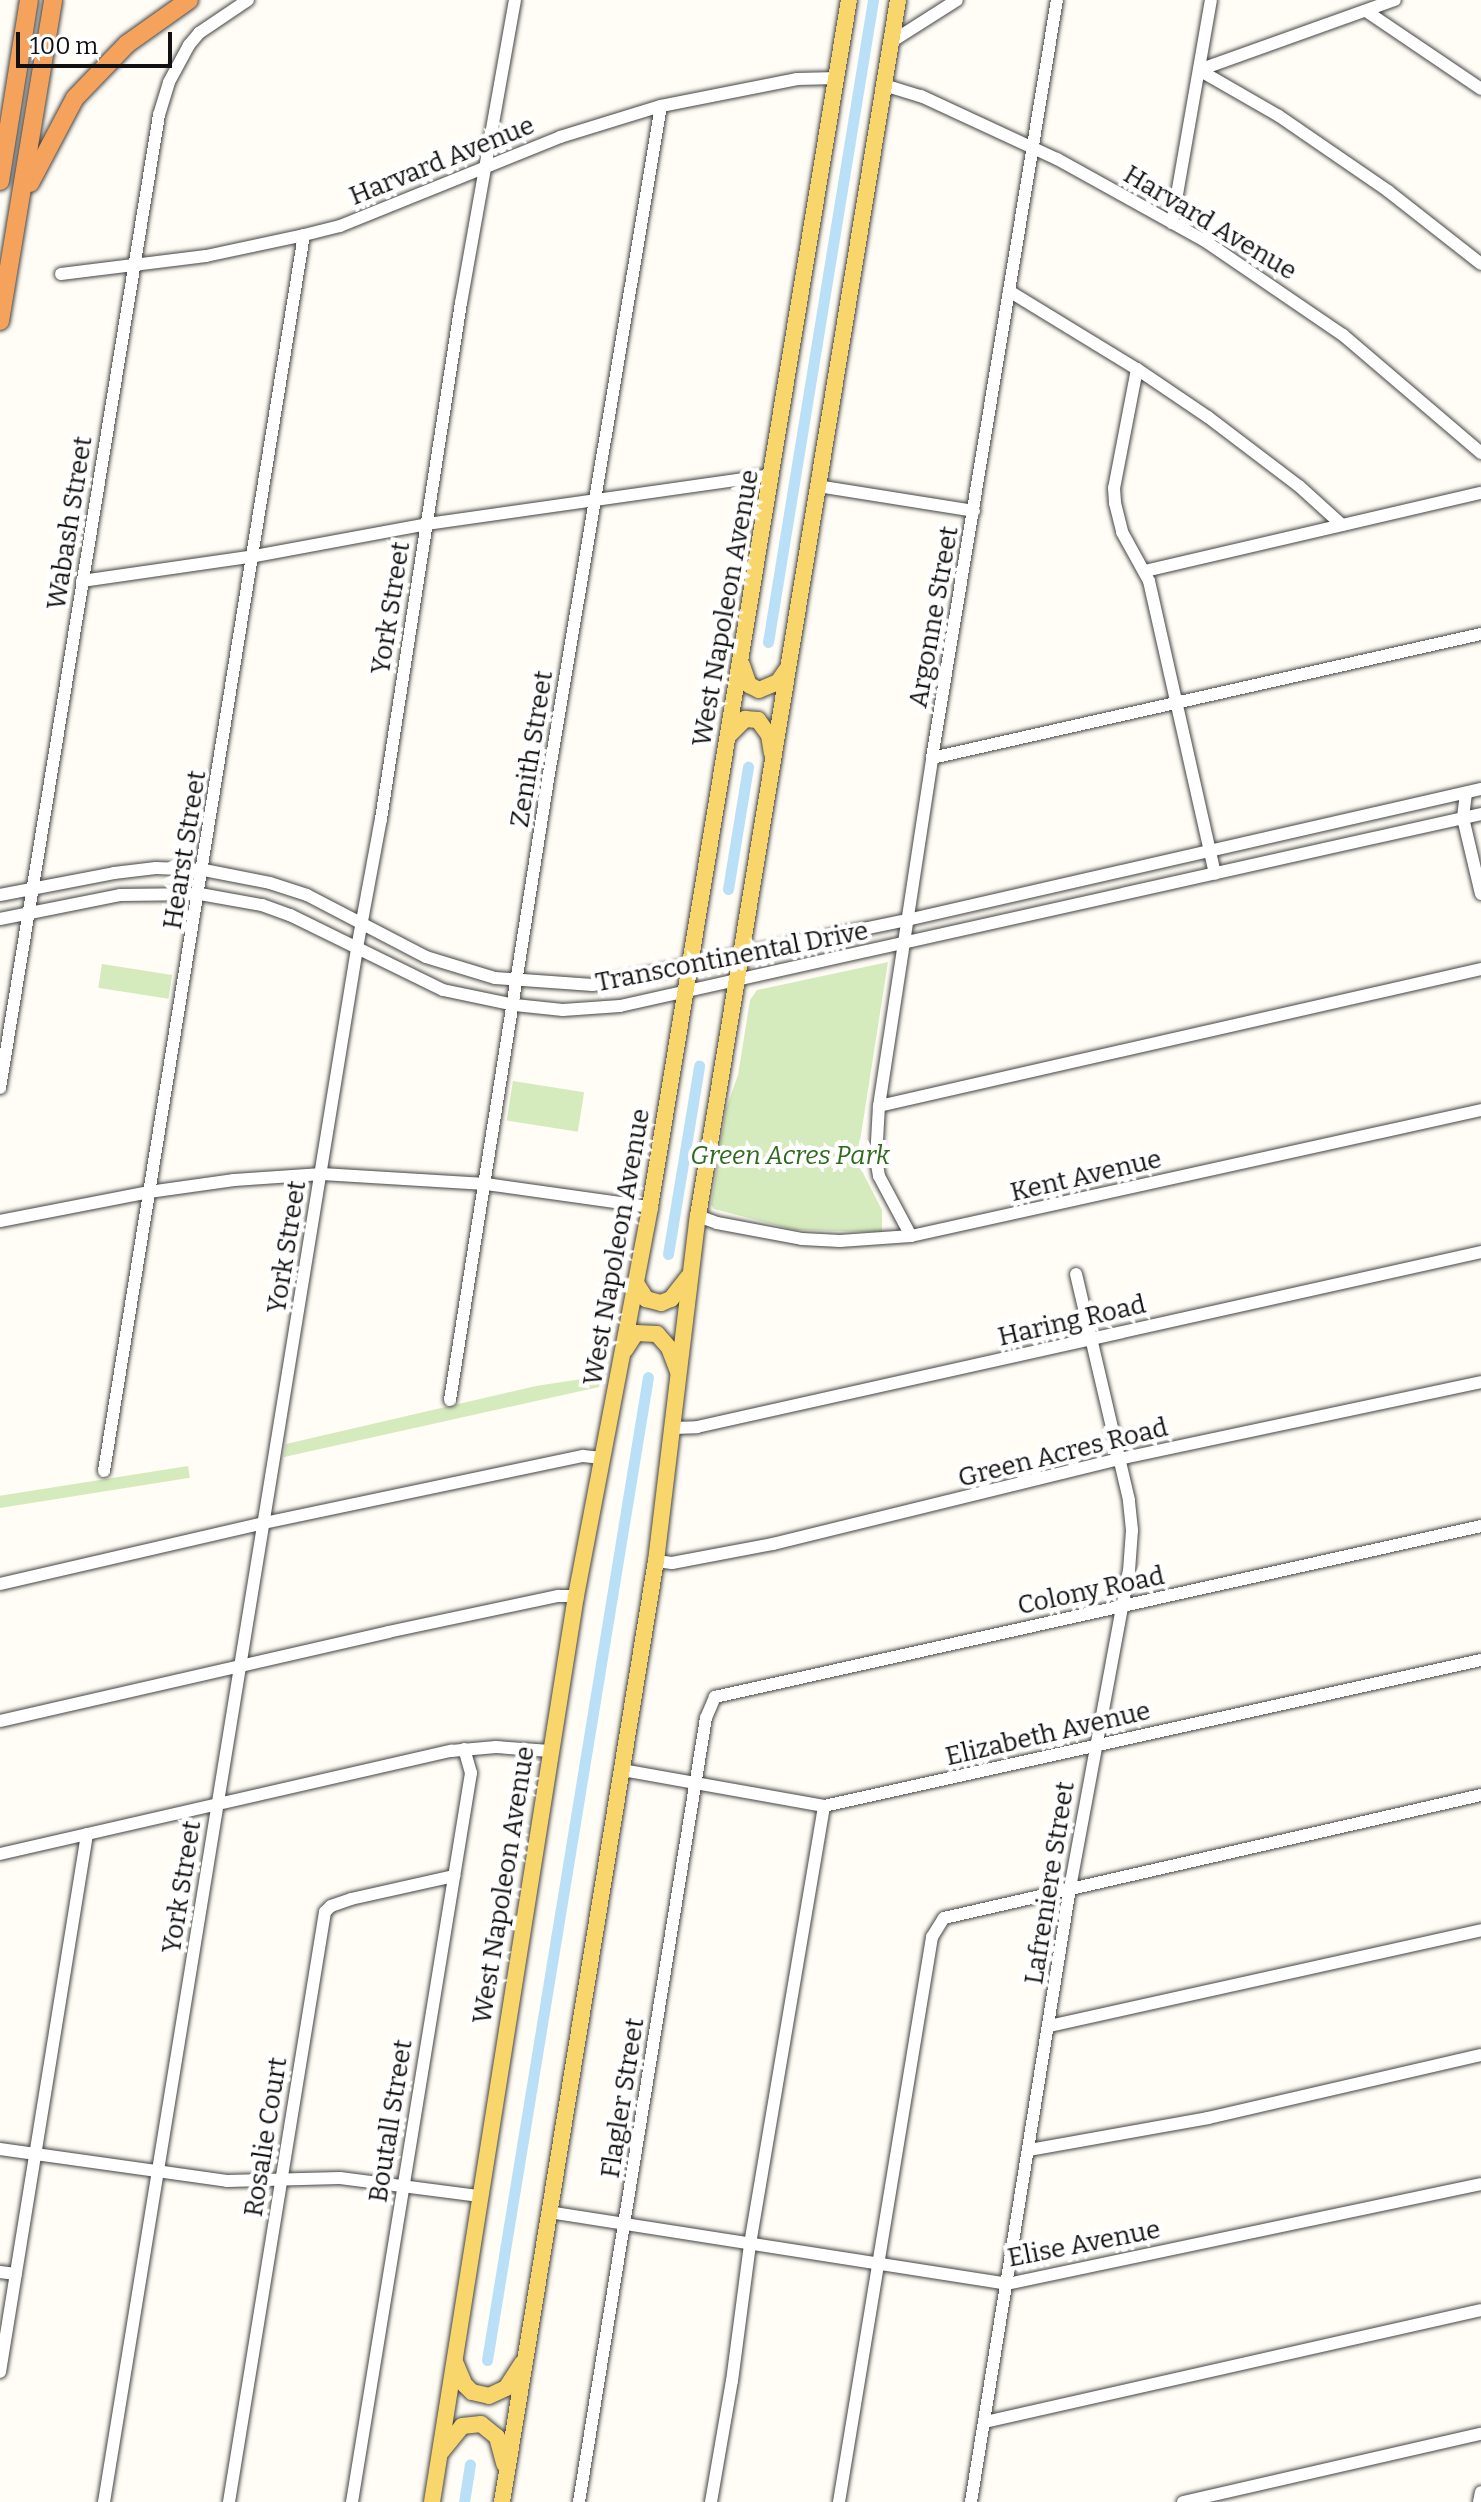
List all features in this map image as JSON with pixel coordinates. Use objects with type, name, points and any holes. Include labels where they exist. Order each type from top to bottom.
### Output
[{"type":"highway","points":[[0,181],[29,0]]},
{"type":"highway","points":[[0,321],[53,0]]},
{"type":"highway","points":[[14,239],[41,158],[75,98],[127,44],[189,0]]},
{"type":"main road","name":"West Napoleon Avenue","points":[[432,2502],[550,1751],[576,1596],[650,1207],[849,0]]},
{"type":"main road","points":[[502,2502],[656,1561],[698,1216],[898,0]]},
{"type":"main road","points":[[741,660],[749,685],[759,690],[778,682],[789,667]]},
{"type":"main road","points":[[729,735],[745,719],[758,720],[769,735],[773,762]]},
{"type":"main road","points":[[636,1283],[646,1299],[661,1303],[671,1299],[690,1273]]},
{"type":"main road","points":[[622,1355],[636,1333],[648,1331],[664,1341],[679,1372]]},
{"type":"main road","points":[[454,2357],[465,2385],[472,2392],[489,2396],[506,2388],[526,2356]]},
{"type":"main road","points":[[438,2458],[462,2426],[481,2424],[490,2429],[502,2447],[506,2477]]},
{"type":"street","name":"Wabash Street","points":[[0,1088],[159,115],[169,82],[199,33],[248,0]]},
{"type":"street","name":"York Street","points":[[104,2502],[461,303],[515,0]]},
{"type":"street","points":[[891,42],[957,0]]},
{"type":"street","name":"Argonne Street","points":[[911,1236],[879,1176],[876,1159],[879,1106],[932,758],[1057,0]]},
{"type":"street","points":[[1172,223],[1211,0]]},
{"type":"street","points":[[1199,70],[1395,0]]},
{"type":"street","points":[[1366,11],[1481,89]]},
{"type":"street","points":[[1199,70],[1279,116],[1388,191],[1481,264]]},
{"type":"street","name":"Harvard Avenue","points":[[61,274],[206,256],[340,226],[486,170],[560,137],[661,106],[797,79],[837,78]]},
{"type":"street","name":"Harvard Avenue","points":[[884,85],[921,96],[1033,148],[1172,223],[1287,295],[1343,335],[1481,453]]},
{"type":"street","name":"Zenith Street","points":[[450,1400],[519,982],[548,780],[661,106]]},
{"type":"street","name":"Hearst Street","points":[[104,1471],[255,556],[304,235]]},
{"type":"street","points":[[1009,291],[1137,369],[1299,486],[1342,525]]},
{"type":"street","points":[[1137,369],[1114,488],[1122,532],[1145,571],[1215,874]]},
{"type":"street","points":[[82,581],[255,556],[427,524],[772,475]]},
{"type":"street","points":[[818,486],[974,511]]},
{"type":"street","points":[[1145,571],[1481,493]]},
{"type":"street","points":[[932,758],[1481,634]]},
{"type":"street","name":"Transcontinental Drive","points":[[0,895],[114,873],[156,868],[204,870],[270,883],[307,895],[426,957],[519,982],[593,985],[907,920],[1481,789]]},
{"type":"street","points":[[1466,793],[1463,818],[1481,894]]},
{"type":"street","name":"Transcontinental Drive","points":[[0,919],[120,895],[200,894],[276,910],[443,990],[515,1005],[563,1010],[620,1006],[1481,814]]},
{"type":"street","points":[[879,1106],[1481,969]]},
{"type":"street","name":"Kent Avenue","points":[[698,1216],[717,1223],[802,1239],[840,1241],[911,1236],[1481,1110]]},
{"type":"street","points":[[0,1221],[149,1192],[234,1180],[322,1174],[486,1184],[650,1207]]},
{"type":"street","name":"Haring Road","points":[[673,1428],[697,1427],[1481,1252]]},
{"type":"street","name":"Lafreniere Street","points":[[971,2502],[1070,1888],[1122,1607],[1132,1530],[1119,1459],[1076,1274]]},
{"type":"street","name":"Green Acres Road","points":[[656,1561],[672,1563],[773,1544],[1119,1459],[1481,1382]]},
{"type":"street","points":[[0,1584],[264,1523],[583,1456],[602,1458]]},
{"type":"street","name":"Colony Road","points":[[712,1701],[722,1695],[1481,1526]]},
{"type":"street","points":[[0,1721],[543,1599],[576,1596]]},
{"type":"street","name":"Elizabeth Avenue","points":[[622,1770],[824,1806],[1481,1660]]},
{"type":"street","name":"Flagler Street","points":[[579,2502],[712,1701]]},
{"type":"street","points":[[0,1854],[464,1749],[550,1751]]},
{"type":"street","name":"Boutall Street","points":[[352,2502],[471,1773],[464,1749]]},
{"type":"street","points":[[839,2502],[932,1937],[946,1917],[1481,1795]]},
{"type":"street","points":[[711,2502],[732,2381],[750,2244],[824,1806]]},
{"type":"street","points":[[0,2372],[87,1834]]},
{"type":"street","name":"Rosalie Court","points":[[229,2502],[325,1912],[331,1906],[351,1899],[454,1876]]},
{"type":"street","points":[[1049,2026],[1481,1930]]},
{"type":"street","points":[[1029,2150],[1208,2118],[1481,2055]]},
{"type":"street","points":[[0,2149],[227,2181],[340,2178],[478,2196]]},
{"type":"street","name":"Elise Avenue","points":[[549,2212],[877,2266],[1007,2284],[1481,2184]]},
{"type":"street","points":[[0,2272],[16,2274]]},
{"type":"street","points":[[985,2422],[1481,2310]]},
{"type":"street","points":[[1183,2502],[1481,2434]]},
{"type":"street","points":[[1479,2502],[1481,2492]]},
{"type":"green space","name":"Green Acres Park","points":[[888,962],[860,1141],[863,1173],[882,1210],[882,1232],[795,1230],[714,1209],[711,1205],[726,1109],[738,1075],[750,1000],[757,990]]},
{"type":"green space","points":[[102,964],[172,975],[168,999],[98,988]]},
{"type":"green space","points":[[513,1081],[584,1092],[578,1132],[507,1121]]},
{"type":"green space","points":[[601,1376],[599,1387],[284,1457],[286,1444],[536,1386]]},
{"type":"green space","points":[[188,1466],[190,1478],[0,1508],[0,1496]]},
{"type":"waterway","points":[[768,642],[873,0]]},
{"type":"waterway","points":[[728,889],[748,767]]},
{"type":"waterway","points":[[668,1254],[699,1066]]},
{"type":"waterway","points":[[487,2360],[648,1377]]},
{"type":"waterway","points":[[464,2502],[470,2464]]}]
